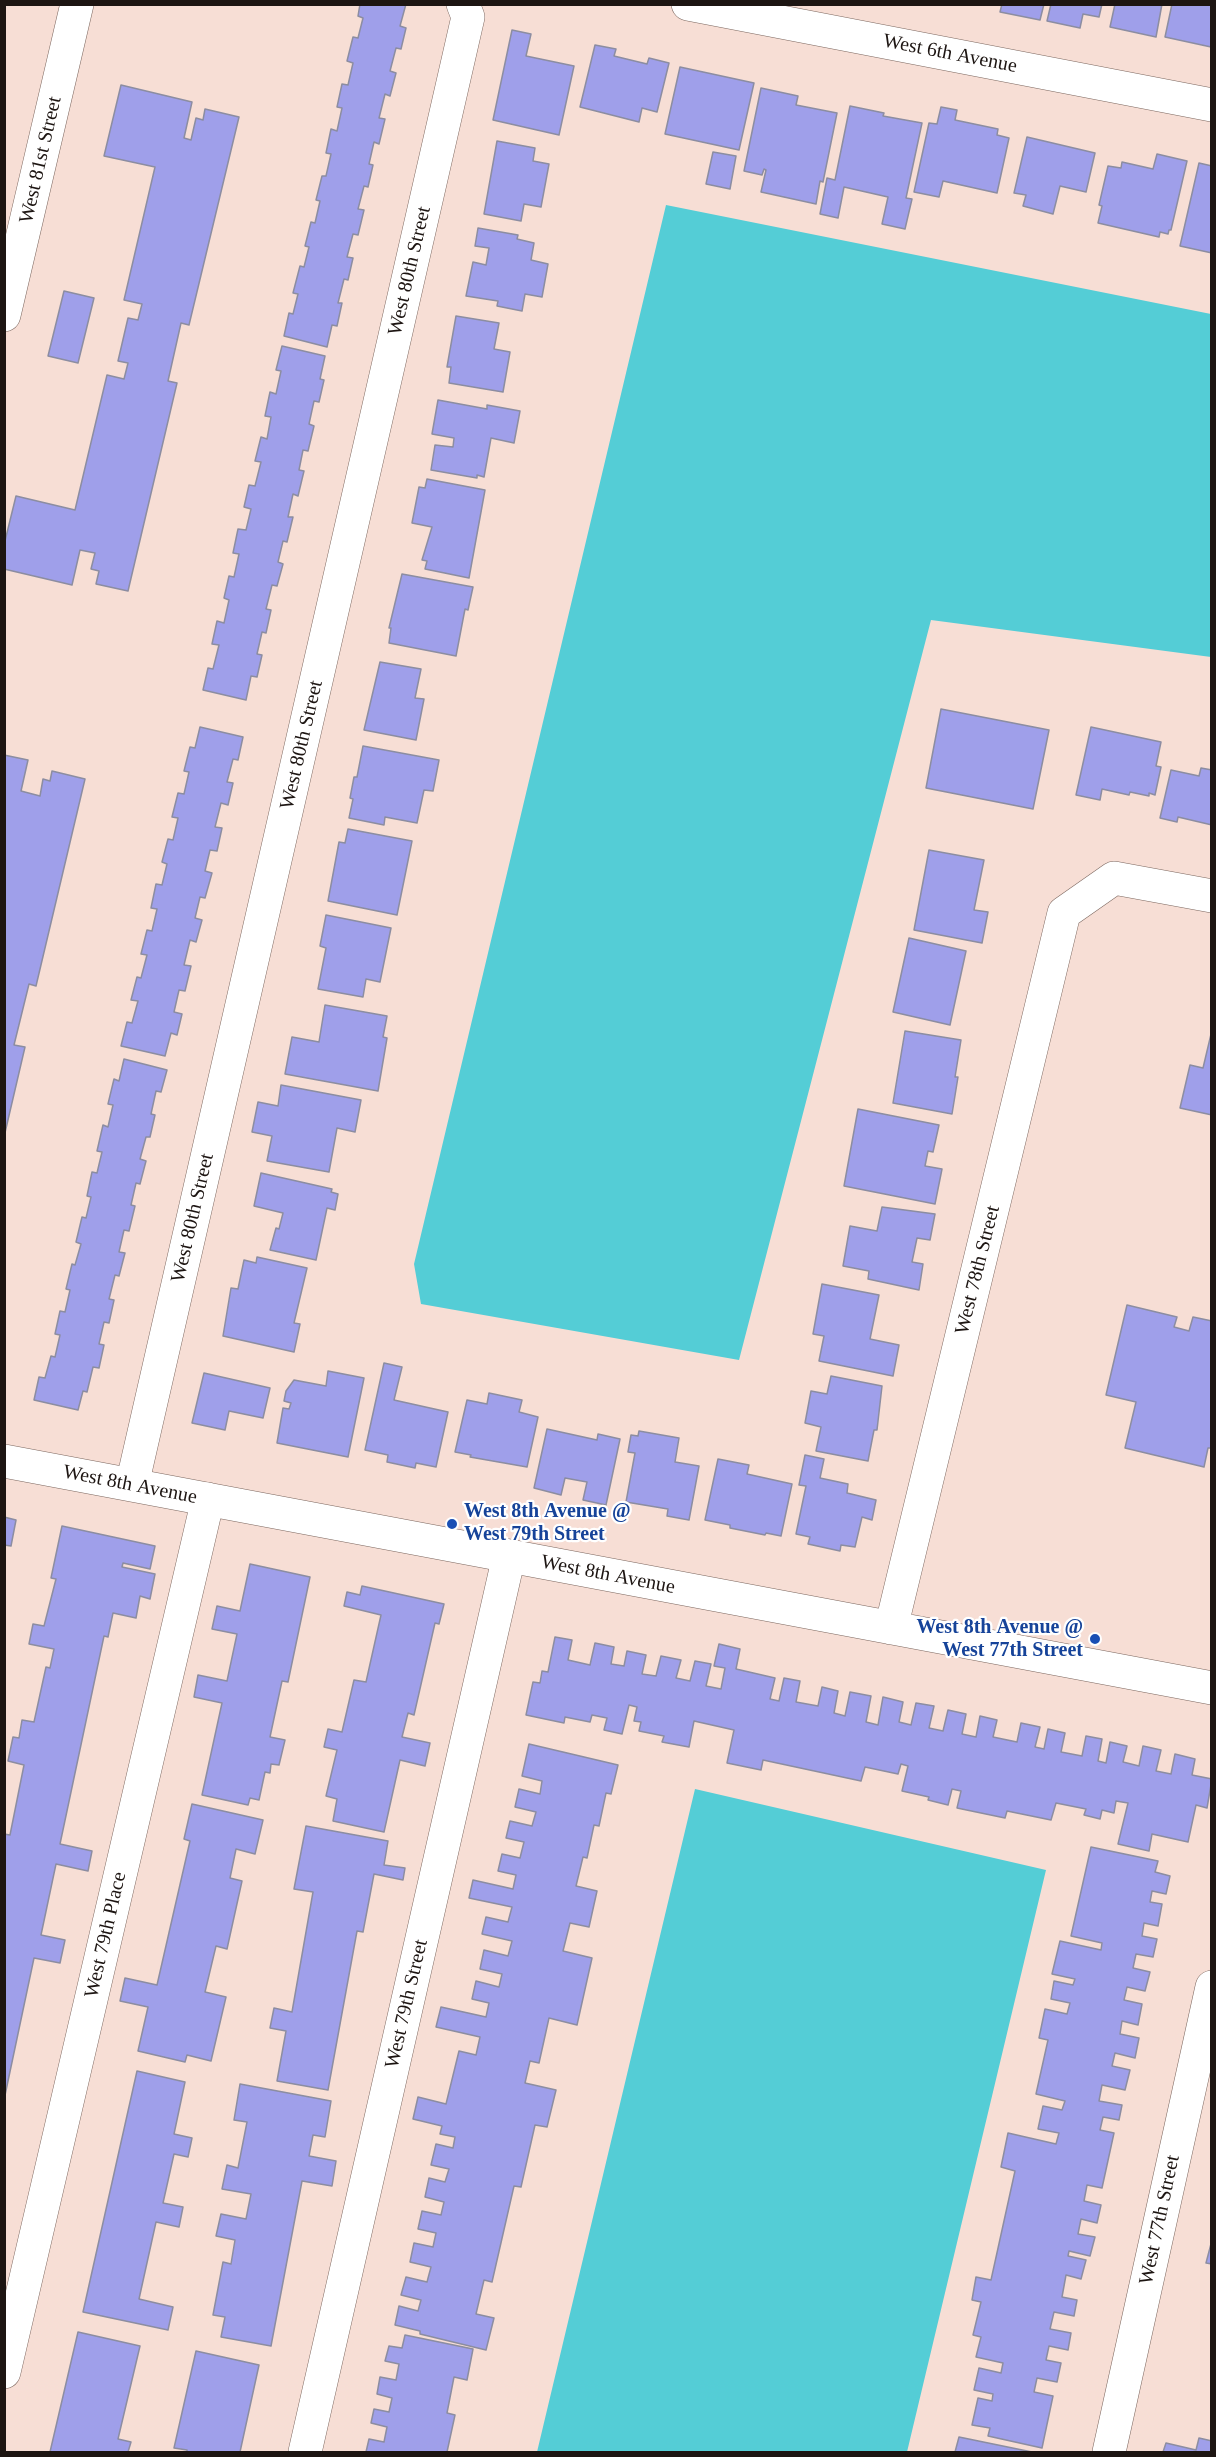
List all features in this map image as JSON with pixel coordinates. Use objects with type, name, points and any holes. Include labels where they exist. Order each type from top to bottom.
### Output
[{"type":"street","name":"West 81st Street","points":[[4,315],[77,4]]},
{"type":"street","name":"West 80th Street","points":[[132,1485],[466,28],[468,17],[463,4]]},
{"type":"street","name":"West 6th Avenue","points":[[688,4],[777,12],[1212,105]]},
{"type":"street","name":"West 78th Street","points":[[891,1628],[1064,912],[1114,878],[1212,896]]},
{"type":"street","name":"West 8th Avenue","points":[[4,1461],[1212,1688]]},
{"type":"street","name":"West 79th Place","points":[[4,2372],[208,1499]]},
{"type":"street","name":"West 79th Street","points":[[305,2452],[509,1556]]},
{"type":"street","name":"West 77th Street","points":[[1109,2452],[1212,1987]]},
{"type":"water","points":[[666,205],[1211,314],[1211,657],[931,620],[739,1360],[421,1304],[414,1264]]},
{"type":"water","points":[[695,1789],[1046,1870],[907,2452],[537,2452]]},
{"type":"building","points":[[360,4],[406,4],[400,26],[406,28],[401,49],[396,48],[390,71],[396,73],[390,96],[385,94],[379,118],[385,119],[379,144],[374,142],[369,164],[373,165],[368,187],[364,186],[358,209],[364,210],[358,235],[353,234],[347,257],[353,258],[348,280],[344,279],[338,303],[342,303],[337,326],[332,325],[327,347],[284,336],[289,313],[293,314],[298,294],[293,293],[300,266],[304,267],[309,247],[305,246],[311,222],[315,223],[320,201],[316,200],[322,176],[326,176],[331,154],[326,153],[331,129],[337,131],[342,108],[337,107],[342,84],[348,85],[353,63],[347,61],[353,37],[358,38],[363,18],[358,16]]},
{"type":"building","points":[[1002,4],[1044,4],[1040,20],[1000,12]]},
{"type":"building","points":[[1051,4],[1102,4],[1099,17],[1083,14],[1080,28],[1047,21]]},
{"type":"building","points":[[1115,4],[1162,4],[1156,37],[1110,27]]},
{"type":"building","points":[[1172,4],[1212,4],[1211,47],[1165,37]]},
{"type":"building","points":[[512,30],[531,34],[526,56],[574,66],[559,135],[493,120]]},
{"type":"building","points":[[595,45],[616,49],[614,56],[647,64],[649,58],[669,63],[657,112],[642,108],[639,122],[580,107]]},
{"type":"building","points":[[680,67],[754,83],[739,150],[665,134]]},
{"type":"building","points":[[121,85],[192,102],[184,138],[191,140],[196,118],[203,120],[205,109],[239,117],[189,325],[181,323],[168,381],[177,383],[128,591],[96,584],[99,571],[91,569],[95,553],[80,550],[72,585],[4,569],[4,545],[16,496],[75,510],[107,375],[124,379],[128,363],[118,361],[128,318],[138,320],[142,304],[124,300],[155,167],[104,156]]},
{"type":"building","points":[[761,88],[798,96],[796,105],[837,113],[823,182],[820,181],[816,204],[761,192],[766,170],[764,169],[762,175],[744,171]]},
{"type":"building","points":[[850,106],[884,113],[883,116],[922,123],[906,198],[912,199],[905,229],[882,224],[888,197],[844,187],[838,218],[820,214],[827,178],[835,180]]},
{"type":"building","points":[[941,107],[957,110],[955,120],[998,129],[997,135],[1009,138],[997,193],[943,181],[939,197],[914,192],[929,123],[937,124]]},
{"type":"building","points":[[1027,137],[1095,153],[1086,192],[1060,186],[1053,214],[1023,206],[1026,195],[1014,193]]},
{"type":"building","points":[[497,141],[535,148],[533,161],[549,164],[541,207],[524,204],[521,221],[484,214]]},
{"type":"building","points":[[713,152],[736,156],[730,189],[706,184]]},
{"type":"building","points":[[1157,154],[1187,161],[1171,230],[1168,234],[1160,232],[1159,237],[1098,223],[1102,206],[1099,205],[1108,166],[1121,168],[1122,162],[1153,169]]},
{"type":"building","points":[[1199,163],[1212,166],[1212,253],[1180,246]]},
{"type":"building","points":[[478,228],[518,235],[517,239],[534,243],[531,260],[548,264],[542,297],[525,294],[522,311],[497,306],[498,301],[466,296],[473,262],[486,265],[489,248],[475,246]]},
{"type":"building","points":[[64,291],[94,298],[78,363],[48,356]]},
{"type":"building","points":[[456,316],[499,323],[494,349],[510,352],[503,392],[449,383],[451,367],[447,367]]},
{"type":"building","points":[[282,346],[325,356],[320,379],[324,380],[319,402],[314,401],[309,424],[314,426],[308,451],[303,450],[299,470],[304,471],[298,496],[293,494],[288,517],[293,517],[287,542],[283,541],[278,562],[283,564],[277,586],[272,585],[266,609],[271,610],[266,633],[262,632],[257,654],[262,655],[257,677],[251,676],[246,700],[203,690],[208,668],[213,669],[219,645],[212,644],[217,621],[224,623],[229,600],[224,598],[229,576],[234,577],[239,554],[233,553],[238,529],[246,530],[251,509],[244,507],[249,485],[255,486],[261,462],[255,461],[261,437],[267,439],[271,417],[265,416],[270,392],[276,394],[281,371],[276,370]]},
{"type":"building","points":[[438,400],[487,409],[487,405],[520,411],[514,443],[491,438],[484,477],[477,475],[477,478],[431,470],[435,445],[453,447],[454,438],[432,434]]},
{"type":"building","points":[[427,479],[485,490],[469,578],[425,569],[427,561],[422,560],[432,527],[412,523],[419,487],[425,488]]},
{"type":"building","points":[[402,574],[473,587],[468,610],[465,609],[456,656],[389,643],[391,628],[389,628]]},
{"type":"building","points":[[380,662],[421,669],[415,698],[424,699],[416,740],[364,730]]},
{"type":"building","points":[[941,709],[1049,730],[1033,809],[926,788]]},
{"type":"building","points":[[200,727],[243,737],[238,760],[233,759],[227,782],[233,783],[228,805],[221,803],[215,827],[222,828],[217,851],[210,850],[205,871],[212,873],[205,898],[200,897],[195,918],[202,920],[196,942],[190,940],[184,965],[191,966],[185,991],[179,990],[174,1012],[182,1014],[177,1035],[171,1033],[165,1056],[121,1046],[127,1022],[132,1023],[138,1001],[131,1000],[137,977],[141,978],[147,955],[141,954],[147,930],[152,931],[157,909],[151,908],[156,884],[162,885],[167,864],[162,862],[168,839],[173,840],[178,818],[172,817],[178,793],[184,794],[189,772],[184,771],[190,747],[195,748]]},
{"type":"building","points":[[1091,727],[1161,742],[1156,766],[1161,767],[1155,795],[1130,792],[1129,795],[1102,789],[1100,800],[1076,795]]},
{"type":"building","points":[[363,746],[439,760],[433,791],[424,790],[417,823],[385,817],[384,825],[349,818],[354,777],[357,777]]},
{"type":"building","points":[[4,755],[28,760],[21,791],[40,796],[43,779],[50,781],[52,771],[85,779],[36,986],[29,984],[14,1045],[25,1047],[4,1137]]},
{"type":"building","points":[[1201,768],[1212,770],[1212,825],[1178,817],[1177,822],[1160,818],[1171,770],[1199,776]]},
{"type":"building","points":[[348,829],[412,841],[397,915],[328,901],[339,842],[345,843]]},
{"type":"building","points":[[929,850],[984,860],[974,910],[988,912],[982,943],[914,930]]},
{"type":"building","points":[[326,915],[391,928],[380,982],[366,979],[363,997],[318,989],[326,948],[320,946]]},
{"type":"building","points":[[909,938],[966,951],[950,1025],[893,1012]]},
{"type":"building","points":[[325,1005],[387,1016],[383,1037],[387,1038],[378,1091],[285,1074],[292,1037],[319,1042]]},
{"type":"building","points":[[1212,1030],[1212,1115],[1180,1108],[1190,1065],[1203,1068]]},
{"type":"building","points":[[905,1031],[961,1040],[952,1114],[893,1103]]},
{"type":"building","points":[[124,1059],[167,1070],[161,1092],[156,1091],[151,1114],[155,1115],[150,1137],[146,1137],[140,1159],[146,1161],[140,1184],[136,1183],[131,1205],[135,1206],[129,1231],[124,1230],[119,1252],[125,1253],[119,1276],[115,1275],[109,1299],[114,1300],[109,1323],[104,1322],[99,1344],[104,1345],[99,1368],[93,1367],[87,1392],[83,1391],[78,1410],[34,1400],[39,1377],[45,1378],[51,1356],[55,1357],[60,1335],[55,1334],[60,1311],[65,1312],[70,1290],[66,1289],[72,1264],[75,1265],[81,1244],[76,1242],[82,1217],[86,1218],[91,1197],[87,1196],[92,1172],[97,1173],[102,1152],[97,1151],[103,1125],[108,1127],[113,1105],[108,1104],[114,1079],[119,1081]]},
{"type":"building","points":[[281,1085],[361,1100],[355,1132],[337,1128],[329,1172],[267,1161],[272,1136],[252,1132],[258,1102],[278,1106]]},
{"type":"building","points":[[858,1109],[939,1125],[933,1152],[928,1151],[925,1166],[942,1169],[935,1204],[844,1186]]},
{"type":"building","points":[[261,1173],[332,1189],[331,1192],[338,1194],[335,1210],[327,1208],[316,1260],[270,1250],[283,1213],[254,1206]]},
{"type":"building","points":[[882,1207],[935,1214],[930,1240],[917,1238],[912,1262],[923,1264],[919,1290],[868,1279],[869,1271],[843,1266],[850,1226],[877,1231]]},
{"type":"building","points":[[257,1257],[307,1268],[294,1323],[300,1324],[294,1352],[223,1336],[231,1288],[238,1289],[244,1260],[256,1263]]},
{"type":"building","points":[[822,1284],[879,1295],[870,1339],[899,1345],[893,1376],[819,1361],[824,1336],[813,1334]]},
{"type":"building","points":[[1127,1305],[1177,1317],[1174,1327],[1189,1331],[1193,1317],[1212,1321],[1212,1448],[1208,1448],[1204,1467],[1125,1448],[1136,1402],[1106,1395]]},
{"type":"building","points":[[384,1363],[402,1367],[394,1400],[448,1412],[436,1467],[416,1463],[415,1468],[387,1462],[388,1455],[365,1450]]},
{"type":"building","points":[[328,1371],[364,1378],[348,1457],[277,1443],[283,1408],[289,1409],[291,1403],[284,1401],[286,1391],[294,1380],[326,1386]]},
{"type":"building","points":[[204,1373],[270,1388],[263,1418],[229,1411],[225,1430],[192,1423]]},
{"type":"building","points":[[831,1376],[882,1386],[877,1430],[874,1430],[868,1461],[816,1451],[821,1427],[805,1423],[811,1391],[827,1394]]},
{"type":"building","points":[[489,1393],[522,1400],[519,1412],[538,1417],[527,1467],[470,1457],[471,1455],[455,1452],[467,1400],[487,1404]]},
{"type":"building","points":[[547,1429],[597,1440],[598,1434],[620,1439],[606,1505],[583,1500],[587,1482],[565,1478],[561,1495],[534,1488]]},
{"type":"building","points":[[639,1431],[679,1438],[675,1462],[699,1466],[689,1520],[667,1516],[668,1509],[626,1502],[635,1453],[628,1452],[631,1435],[638,1436]]},
{"type":"building","points":[[805,1455],[824,1459],[820,1478],[848,1484],[847,1493],[876,1500],[872,1520],[862,1517],[855,1547],[841,1545],[840,1551],[808,1544],[810,1537],[796,1534],[806,1486],[799,1485]]},
{"type":"building","points":[[718,1459],[749,1465],[747,1474],[792,1484],[781,1536],[730,1528],[730,1525],[705,1520]]},
{"type":"building","points":[[4,1517],[16,1520],[11,1546],[4,1545]]},
{"type":"building","points":[[62,1526],[155,1546],[150,1569],[123,1563],[122,1567],[155,1574],[150,1599],[140,1596],[136,1618],[113,1613],[108,1637],[104,1636],[60,1844],[92,1851],[88,1871],[56,1864],[41,1935],[65,1940],[60,1963],[34,1958],[4,2100],[4,1834],[10,1835],[24,1765],[8,1761],[13,1737],[19,1738],[22,1720],[34,1722],[46,1667],[50,1668],[54,1649],[29,1644],[33,1624],[44,1626],[56,1579],[51,1578]]},
{"type":"building","points":[[250,1564],[310,1577],[288,1682],[282,1681],[270,1737],[285,1740],[279,1765],[271,1764],[270,1773],[265,1772],[259,1800],[250,1798],[248,1805],[202,1795],[222,1703],[194,1697],[198,1675],[227,1681],[237,1634],[212,1629],[217,1606],[240,1611]]},
{"type":"building","points":[[362,1586],[444,1604],[439,1624],[435,1623],[414,1715],[408,1713],[402,1737],[430,1743],[425,1766],[400,1760],[384,1832],[333,1821],[337,1799],[326,1796],[337,1750],[324,1747],[328,1729],[342,1732],[354,1680],[366,1682],[381,1615],[344,1606],[347,1592],[360,1595]]},
{"type":"building","points":[[555,1637],[572,1640],[568,1660],[590,1665],[595,1643],[614,1647],[611,1664],[624,1666],[627,1651],[646,1655],[642,1674],[656,1676],[661,1656],[681,1660],[676,1678],[690,1681],[695,1661],[711,1664],[706,1686],[721,1689],[725,1668],[714,1666],[719,1644],[740,1649],[736,1669],[775,1678],[770,1699],[779,1701],[784,1678],[800,1681],[796,1702],[818,1706],[822,1687],[838,1691],[834,1713],[845,1716],[850,1692],[871,1696],[866,1722],[878,1725],[883,1697],[903,1702],[899,1722],[911,1725],[916,1703],[934,1706],[929,1728],[943,1731],[948,1710],[966,1714],[962,1734],[976,1737],[980,1716],[997,1720],[993,1737],[1017,1742],[1021,1723],[1040,1727],[1035,1747],[1044,1749],[1048,1729],[1065,1733],[1061,1752],[1082,1756],[1086,1736],[1102,1739],[1098,1761],[1106,1763],[1110,1742],[1127,1746],[1123,1762],[1139,1766],[1143,1746],[1161,1750],[1156,1771],[1171,1774],[1175,1754],[1195,1759],[1192,1775],[1212,1779],[1207,1808],[1196,1805],[1188,1842],[1152,1834],[1149,1851],[1118,1844],[1128,1803],[1116,1801],[1114,1813],[1102,1810],[1100,1819],[1084,1815],[1086,1809],[1056,1803],[1051,1820],[1007,1811],[1005,1818],[957,1808],[961,1791],[952,1789],[948,1805],[928,1800],[929,1797],[902,1791],[908,1766],[901,1764],[898,1774],[865,1767],[861,1781],[763,1760],[761,1770],[727,1763],[734,1730],[694,1721],[689,1747],[662,1742],[664,1736],[639,1731],[641,1722],[634,1721],[637,1707],[629,1705],[622,1734],[604,1730],[607,1718],[592,1715],[590,1722],[565,1717],[564,1723],[526,1715],[533,1682],[540,1683],[542,1671],[548,1672]]},
{"type":"building","points":[[529,1744],[618,1765],[611,1794],[606,1793],[599,1826],[594,1825],[587,1858],[583,1857],[576,1886],[597,1891],[589,1927],[570,1923],[563,1951],[592,1958],[577,2025],[549,2018],[539,2063],[530,2061],[525,2083],[556,2090],[547,2127],[535,2125],[521,2187],[514,2186],[492,2282],[484,2280],[476,2314],[494,2318],[486,2350],[420,2334],[420,2331],[395,2325],[399,2306],[418,2311],[421,2300],[401,2295],[406,2277],[427,2282],[431,2267],[410,2262],[414,2243],[433,2247],[436,2233],[418,2229],[422,2211],[441,2215],[444,2202],[425,2197],[429,2178],[445,2182],[449,2169],[431,2165],[436,2144],[453,2148],[455,2137],[440,2134],[442,2126],[413,2119],[418,2097],[446,2104],[459,2051],[476,2055],[480,2037],[436,2027],[441,2007],[486,2017],[489,2003],[472,1999],[476,1981],[499,1987],[502,1974],[480,1969],[484,1950],[508,1956],[512,1941],[482,1934],[486,1917],[508,1922],[512,1907],[469,1898],[473,1880],[513,1889],[516,1875],[498,1871],[502,1854],[520,1858],[524,1842],[506,1838],[510,1821],[532,1826],[536,1812],[515,1807],[519,1789],[540,1794],[542,1781],[522,1776]]},
{"type":"building","points":[[192,1804],[263,1820],[255,1854],[236,1849],[230,1878],[242,1881],[227,1949],[216,1946],[205,1992],[226,1997],[211,2061],[187,2055],[185,2062],[138,2051],[148,2007],[120,2001],[125,1978],[157,1985],[190,1841],[184,1839]]},
{"type":"building","points":[[306,1826],[388,1841],[384,1865],[405,1868],[403,1880],[374,1874],[363,1932],[357,1931],[328,2090],[277,2081],[286,2031],[270,2028],[274,2008],[292,2012],[313,1892],[294,1889]]},
{"type":"building","points":[[1091,1847],[1158,1861],[1155,1872],[1170,1876],[1166,1894],[1152,1891],[1150,1902],[1162,1904],[1158,1926],[1144,1923],[1142,1936],[1157,1939],[1153,1957],[1136,1954],[1133,1968],[1150,1972],[1145,1991],[1127,1987],[1124,2000],[1142,2004],[1138,2025],[1122,2021],[1120,2034],[1139,2038],[1135,2058],[1115,2053],[1112,2066],[1130,2070],[1125,2090],[1102,2085],[1099,2101],[1122,2105],[1119,2120],[1103,2117],[1100,2130],[1114,2133],[1102,2188],[1087,2185],[1084,2201],[1101,2205],[1097,2223],[1081,2219],[1078,2234],[1095,2237],[1090,2256],[1069,2251],[1068,2256],[1086,2260],[1081,2279],[1066,2275],[1062,2297],[1077,2300],[1074,2316],[1054,2312],[1050,2329],[1071,2333],[1068,2350],[1049,2346],[1046,2360],[1061,2363],[1057,2382],[1037,2378],[1034,2392],[1053,2396],[1042,2448],[988,2436],[990,2428],[972,2425],[978,2398],[992,2401],[993,2394],[974,2390],[979,2368],[1001,2373],[1003,2363],[976,2357],[981,2337],[973,2335],[981,2302],[972,2300],[976,2277],[991,2280],[1015,2171],[1001,2167],[1008,2133],[1056,2144],[1059,2133],[1038,2129],[1043,2106],[1062,2110],[1065,2101],[1036,2094],[1048,2040],[1039,2038],[1045,2009],[1067,2014],[1070,2003],[1051,1999],[1054,1981],[1073,1985],[1075,1979],[1052,1974],[1060,1941],[1101,1950],[1102,1943],[1071,1936]]},
{"type":"building","points":[[137,2071],[185,2082],[174,2134],[192,2138],[188,2157],[174,2154],[163,2203],[183,2207],[179,2227],[156,2222],[139,2299],[173,2307],[168,2330],[83,2312]]},
{"type":"building","points":[[240,2084],[331,2101],[325,2137],[313,2135],[309,2156],[336,2161],[332,2186],[302,2181],[271,2346],[221,2337],[225,2317],[213,2315],[223,2262],[231,2264],[235,2240],[216,2236],[221,2214],[246,2219],[251,2194],[222,2189],[227,2165],[238,2168],[247,2122],[234,2120]]},
{"type":"building","points":[[1212,2240],[1212,2264],[1206,2263]]},
{"type":"building","points":[[78,2332],[140,2346],[118,2439],[131,2442],[128,2452],[50,2452]]},
{"type":"building","points":[[405,2335],[473,2349],[467,2380],[454,2377],[447,2413],[455,2415],[447,2452],[366,2452],[369,2439],[384,2442],[387,2427],[371,2423],[374,2409],[389,2412],[392,2398],[377,2394],[380,2377],[396,2380],[399,2364],[385,2361],[389,2346],[402,2348]]},
{"type":"building","points":[[196,2351],[259,2365],[240,2452],[187,2452],[187,2450],[174,2448]]},
{"type":"building","points":[[959,2437],[1032,2452],[955,2452]]},
{"type":"building","points":[[1199,2438],[1212,2441],[1212,2452],[1163,2452],[1166,2443],[1196,2450]]},
{"type":"place","name":"West 8th Avenue @ West 79th Street","points":[[452,1524]]},
{"type":"place","name":"West 8th Avenue @ West 77th Street","points":[[1095,1639]]}]
